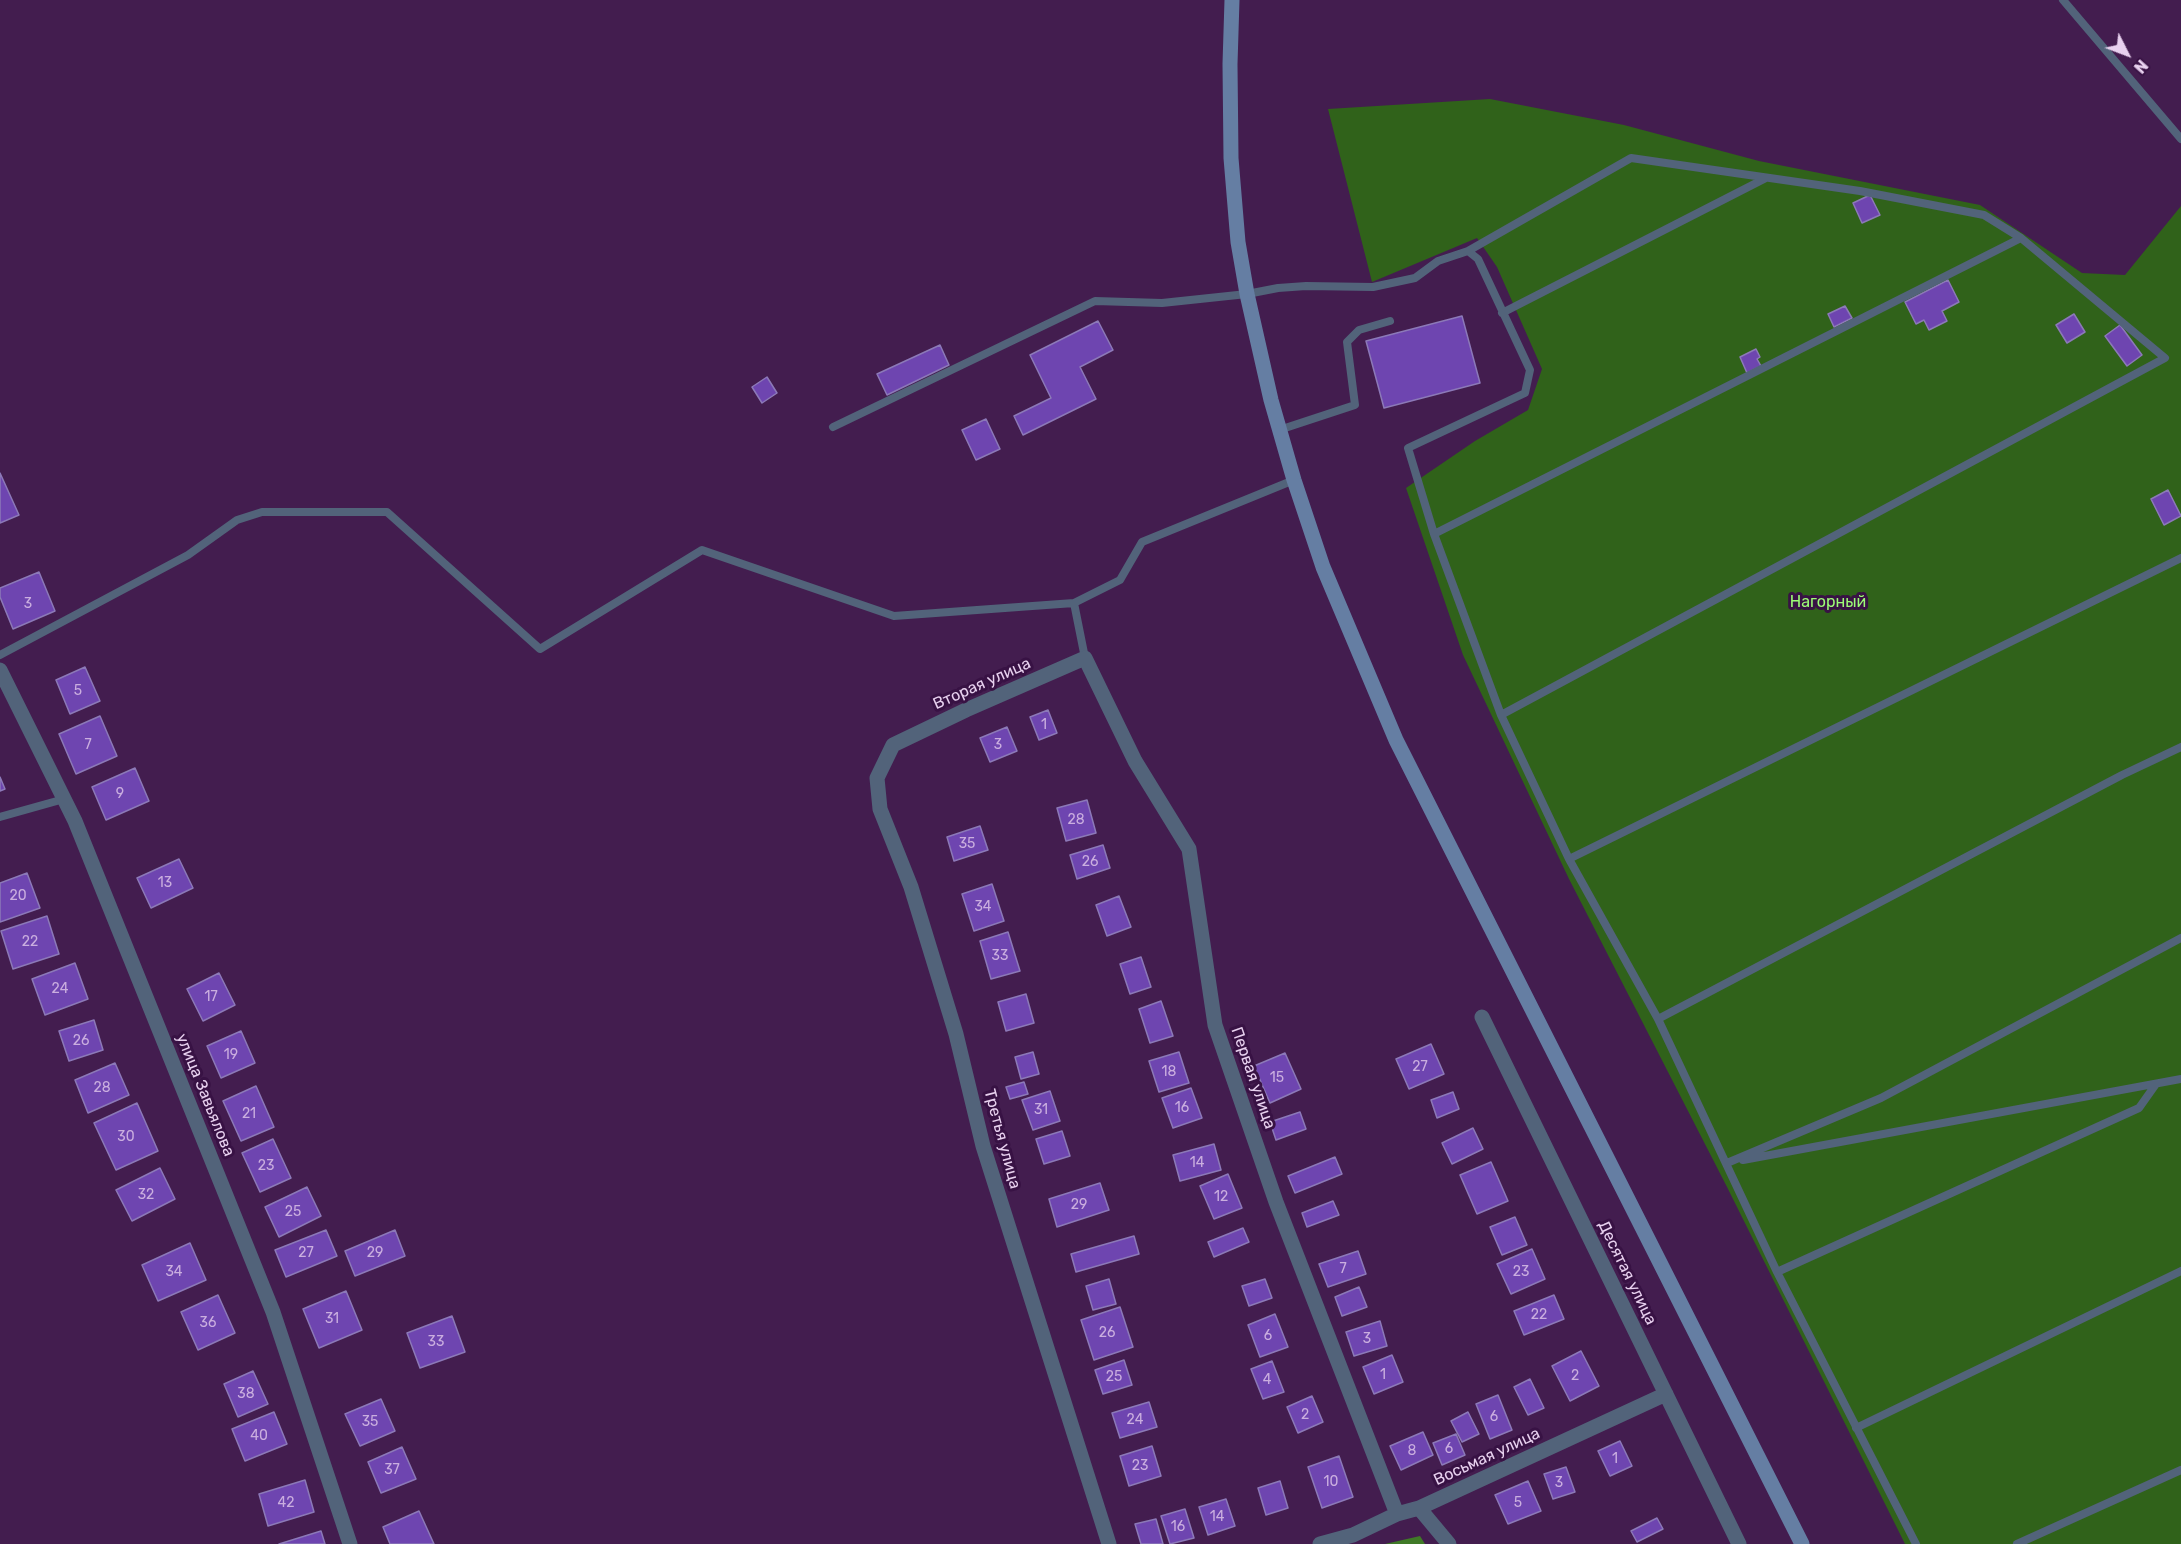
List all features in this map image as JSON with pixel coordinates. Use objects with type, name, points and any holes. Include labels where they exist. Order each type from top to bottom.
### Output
[{"type":"main road","points":[[1232,0],[1231,158],[1238,242],[1246,294],[1279,430],[1323,567],[1396,740],[1802,1544]]},
{"type":"street","name":"Вторая улица","points":[[893,745],[1085,658]]},
{"type":"street","name":"Первая улица","points":[[1085,658],[1135,761],[1189,849],[1215,1025],[1276,1202],[1397,1514]]},
{"type":"street","name":"улица Завьялова","points":[[0,670],[75,821],[273,1312],[350,1544]]},
{"type":"street","name":"Третья улица","points":[[893,745],[877,778],[880,808],[911,887],[956,1034],[983,1146],[1110,1544]]},
{"type":"street","name":"Десятая улица","points":[[1482,1017],[1739,1544]]},
{"type":"street","name":"Восьмая улица","points":[[1320,1544],[1354,1540],[1397,1514],[1419,1508],[1666,1394]]},
{"type":"street","points":[[1419,1508],[1449,1544]]},
{"type":"lane","points":[[2063,0],[2181,139]]},
{"type":"lane","points":[[833,426],[1095,301],[1162,303],[1246,294],[1278,288],[1373,287],[1415,278],[1438,261],[1468,251],[1631,158],[1860,191],[1984,215],[2021,238],[2165,358],[1501,715]]},
{"type":"lane","points":[[1502,313],[1768,178]]},
{"type":"lane","points":[[1434,534],[2021,238]]},
{"type":"lane","points":[[1468,251],[1478,259],[1488,276],[1502,313],[1530,370],[1525,393],[1408,448],[1434,534],[1501,715],[1569,860],[1658,1019],[1777,1272],[1916,1544]]},
{"type":"lane","points":[[1279,430],[1355,405],[1347,342],[1359,330],[1390,321]]},
{"type":"lane","points":[[0,655],[188,555],[237,520],[262,512],[387,512],[540,649],[702,550],[894,616],[1074,603],[1120,580],[1142,542],[1294,480]]},
{"type":"lane","points":[[1569,860],[2181,558]]},
{"type":"lane","points":[[1074,603],[1085,658]]},
{"type":"lane","points":[[1658,1019],[2122,775],[2181,747]]},
{"type":"lane","points":[[0,817],[64,799]]},
{"type":"lane","points":[[1727,1163],[1881,1098],[2181,938]]},
{"type":"lane","points":[[1727,1163],[2181,1079]]},
{"type":"lane","points":[[1777,1272],[2139,1108],[2156,1084]]},
{"type":"lane","points":[[1856,1428],[2181,1271]]},
{"type":"lane","points":[[2017,1544],[2181,1470]]},
{"type":"green space","name":"Нагорный","points":[[1490,99],[1624,125],[1759,161],[1980,205],[2082,273],[2125,275],[2181,206],[2181,1544],[1905,1544],[1727,1187],[1569,879],[1463,655],[1406,488],[1475,441],[1528,410],[1542,369],[1497,267],[1477,238],[1372,282],[1328,109]]},
{"type":"green space","points":[[1420,1536],[1425,1544],[1385,1544]]},
{"type":"building","points":[[1870,195],[1880,215],[1862,223],[1853,203]]},
{"type":"building","points":[[1948,280],[1959,302],[1942,311],[1947,321],[1929,330],[1924,320],[1916,324],[1905,302]]},
{"type":"building","points":[[1845,306],[1852,318],[1834,327],[1828,314]]},
{"type":"building","points":[[2074,314],[2085,332],[2067,343],[2056,325]]},
{"type":"building","points":[[1462,316],[1480,383],[1384,408],[1366,341]]},
{"type":"building","points":[[1098,321],[1113,350],[1080,367],[1096,399],[1023,435],[1014,416],[1051,398],[1030,355]]},
{"type":"building","points":[[2120,325],[2142,355],[2127,366],[2105,336]]},
{"type":"building","points":[[940,345],[949,365],[887,395],[877,374]]},
{"type":"building","points":[[1756,349],[1760,357],[1757,359],[1761,366],[1747,373],[1740,357]]},
{"type":"building","points":[[767,377],[777,393],[762,403],[752,387]]},
{"type":"building","points":[[986,419],[1000,449],[976,460],[962,430]]},
{"type":"building","points":[[0,473],[19,515],[0,523]]},
{"type":"building","points":[[2168,490],[2181,516],[2164,525],[2151,499]]},
{"type":"building","points":[[39,572],[55,611],[13,629],[0,597],[0,588]]},
{"type":"building","points":[[85,667],[100,701],[70,714],[56,680]]},
{"type":"building","points":[[1048,710],[1057,733],[1039,740],[1030,717]]},
{"type":"building","points":[[100,716],[117,756],[76,774],[59,734]]},
{"type":"building","points":[[1007,727],[1017,751],[990,762],[980,738]]},
{"type":"building","points":[[135,768],[149,801],[106,820],[92,787]]},
{"type":"building","points":[[0,777],[5,789],[0,791]]},
{"type":"building","points":[[1087,800],[1096,833],[1066,841],[1057,808]]},
{"type":"building","points":[[980,826],[988,850],[954,861],[947,837]]},
{"type":"building","points":[[1103,845],[1110,868],[1077,879],[1070,855]]},
{"type":"building","points":[[179,859],[193,888],[151,908],[137,878]]},
{"type":"building","points":[[27,873],[40,908],[0,922],[0,883]]},
{"type":"building","points":[[992,884],[1004,921],[974,931],[962,894]]},
{"type":"building","points":[[1119,896],[1131,927],[1107,936],[1096,905]]},
{"type":"building","points":[[47,916],[59,954],[13,969],[1,931]]},
{"type":"building","points":[[1008,932],[1020,971],[991,979],[980,941]]},
{"type":"building","points":[[1141,957],[1151,987],[1130,994],[1120,964]]},
{"type":"building","points":[[75,963],[88,999],[45,1015],[32,979]]},
{"type":"building","points":[[219,973],[235,1005],[203,1021],[187,989]]},
{"type":"building","points":[[1026,994],[1034,1023],[1006,1031],[998,1002]]},
{"type":"building","points":[[1161,1001],[1173,1036],[1150,1043],[1139,1009]]},
{"type":"building","points":[[94,1020],[103,1050],[69,1061],[59,1031]]},
{"type":"building","points":[[241,1031],[255,1063],[221,1078],[207,1046]]},
{"type":"building","points":[[1431,1044],[1444,1074],[1409,1089],[1396,1059]]},
{"type":"building","points":[[1033,1052],[1039,1074],[1021,1079],[1015,1057]]},
{"type":"building","points":[[1179,1052],[1189,1083],[1159,1092],[1149,1061]]},
{"type":"building","points":[[1285,1053],[1301,1089],[1270,1103],[1254,1066]]},
{"type":"building","points":[[115,1063],[129,1095],[88,1113],[75,1080]]},
{"type":"building","points":[[1024,1082],[1028,1094],[1010,1099],[1006,1087]]},
{"type":"building","points":[[256,1086],[274,1127],[241,1141],[223,1101]]},
{"type":"building","points":[[1191,1088],[1202,1118],[1173,1128],[1162,1098]]},
{"type":"building","points":[[1050,1091],[1060,1121],[1033,1130],[1022,1100]]},
{"type":"building","points":[[1453,1092],[1459,1109],[1437,1118],[1431,1100]]},
{"type":"building","points":[[137,1103],[158,1151],[116,1170],[94,1123]]},
{"type":"building","points":[[1300,1112],[1306,1129],[1276,1140],[1270,1122]]},
{"type":"building","points":[[1473,1128],[1483,1149],[1452,1164],[1442,1143]]},
{"type":"building","points":[[1062,1131],[1070,1156],[1044,1164],[1036,1139]]},
{"type":"building","points":[[273,1139],[291,1178],[260,1192],[242,1153]]},
{"type":"building","points":[[1214,1144],[1221,1170],[1180,1181],[1173,1155]]},
{"type":"building","points":[[1335,1157],[1342,1174],[1295,1193],[1288,1176]]},
{"type":"building","points":[[1491,1162],[1508,1201],[1477,1214],[1460,1175]]},
{"type":"building","points":[[160,1168],[175,1199],[132,1221],[116,1190]]},
{"type":"building","points":[[1228,1174],[1242,1208],[1214,1219],[1200,1186]]},
{"type":"building","points":[[1100,1183],[1109,1210],[1057,1227],[1049,1199]]},
{"type":"building","points":[[307,1187],[321,1216],[279,1237],[265,1207]]},
{"type":"building","points":[[1333,1201],[1339,1215],[1307,1227],[1302,1213]]},
{"type":"building","points":[[1515,1217],[1527,1245],[1502,1255],[1490,1227]]},
{"type":"building","points":[[1243,1228],[1249,1242],[1214,1257],[1208,1242]]},
{"type":"building","points":[[326,1230],[337,1256],[286,1277],[275,1250]]},
{"type":"building","points":[[395,1230],[405,1256],[355,1276],[345,1251]]},
{"type":"building","points":[[1134,1236],[1139,1254],[1076,1272],[1071,1254]]},
{"type":"building","points":[[190,1243],[206,1280],[158,1301],[142,1265]]},
{"type":"building","points":[[1532,1249],[1545,1279],[1511,1294],[1497,1264]]},
{"type":"building","points":[[1358,1251],[1366,1274],[1328,1287],[1319,1264]]},
{"type":"building","points":[[1109,1279],[1116,1304],[1093,1310],[1086,1286]]},
{"type":"building","points":[[1265,1279],[1272,1298],[1249,1306],[1242,1286]]},
{"type":"building","points":[[1359,1287],[1367,1307],[1342,1316],[1335,1297]]},
{"type":"building","points":[[346,1291],[362,1330],[319,1348],[303,1309]]},
{"type":"building","points":[[218,1295],[235,1333],[198,1350],[181,1312]]},
{"type":"building","points":[[1554,1295],[1564,1319],[1524,1335],[1514,1311]]},
{"type":"building","points":[[1120,1307],[1133,1347],[1094,1360],[1081,1320]]},
{"type":"building","points":[[1275,1314],[1288,1347],[1260,1357],[1248,1325]]},
{"type":"building","points":[[452,1316],[465,1352],[420,1368],[407,1333]]},
{"type":"building","points":[[1380,1321],[1387,1346],[1354,1356],[1346,1332]]},
{"type":"building","points":[[1581,1351],[1599,1386],[1570,1401],[1552,1366]]},
{"type":"building","points":[[1392,1355],[1403,1382],[1374,1394],[1363,1367]]},
{"type":"building","points":[[1124,1360],[1132,1385],[1103,1394],[1095,1370]]},
{"type":"building","points":[[1272,1361],[1284,1392],[1263,1399],[1251,1369]]},
{"type":"building","points":[[253,1371],[268,1404],[238,1417],[224,1384]]},
{"type":"building","points":[[1530,1379],[1544,1408],[1528,1415],[1514,1387]]},
{"type":"building","points":[[1498,1395],[1512,1430],[1490,1439],[1476,1404]]},
{"type":"building","points":[[1312,1396],[1323,1422],[1298,1433],[1287,1407]]},
{"type":"building","points":[[381,1399],[395,1431],[360,1446],[345,1414]]},
{"type":"building","points":[[1149,1402],[1157,1427],[1120,1438],[1112,1413]]},
{"type":"building","points":[[274,1412],[287,1444],[245,1461],[232,1429]]},
{"type":"building","points":[[1468,1412],[1479,1434],[1462,1442],[1451,1421]]},
{"type":"building","points":[[1423,1432],[1433,1455],[1401,1470],[1390,1446]]},
{"type":"building","points":[[1456,1434],[1465,1455],[1442,1465],[1433,1443]]},
{"type":"building","points":[[1620,1441],[1632,1466],[1610,1476],[1598,1451]]},
{"type":"building","points":[[1152,1446],[1161,1476],[1129,1486],[1120,1456]]},
{"type":"building","points":[[402,1447],[416,1479],[381,1493],[368,1462]]},
{"type":"building","points":[[1339,1456],[1353,1497],[1322,1508],[1308,1467]]},
{"type":"building","points":[[1566,1467],[1575,1492],[1553,1499],[1544,1474]]},
{"type":"building","points":[[305,1480],[314,1512],[268,1526],[259,1494]]},
{"type":"building","points":[[1280,1481],[1288,1508],[1266,1515],[1258,1488]]},
{"type":"building","points":[[1528,1481],[1541,1511],[1508,1524],[1495,1495]]},
{"type":"building","points":[[1226,1499],[1235,1526],[1208,1535],[1199,1507]]},
{"type":"building","points":[[1185,1509],[1194,1538],[1170,1544],[1161,1516]]},
{"type":"building","points":[[419,1511],[434,1544],[390,1544],[383,1527]]},
{"type":"building","points":[[1657,1518],[1663,1529],[1637,1542],[1631,1531]]},
{"type":"building","points":[[1156,1519],[1163,1544],[1141,1544],[1135,1524]]},
{"type":"building","points":[[321,1531],[325,1544],[279,1544]]}]
